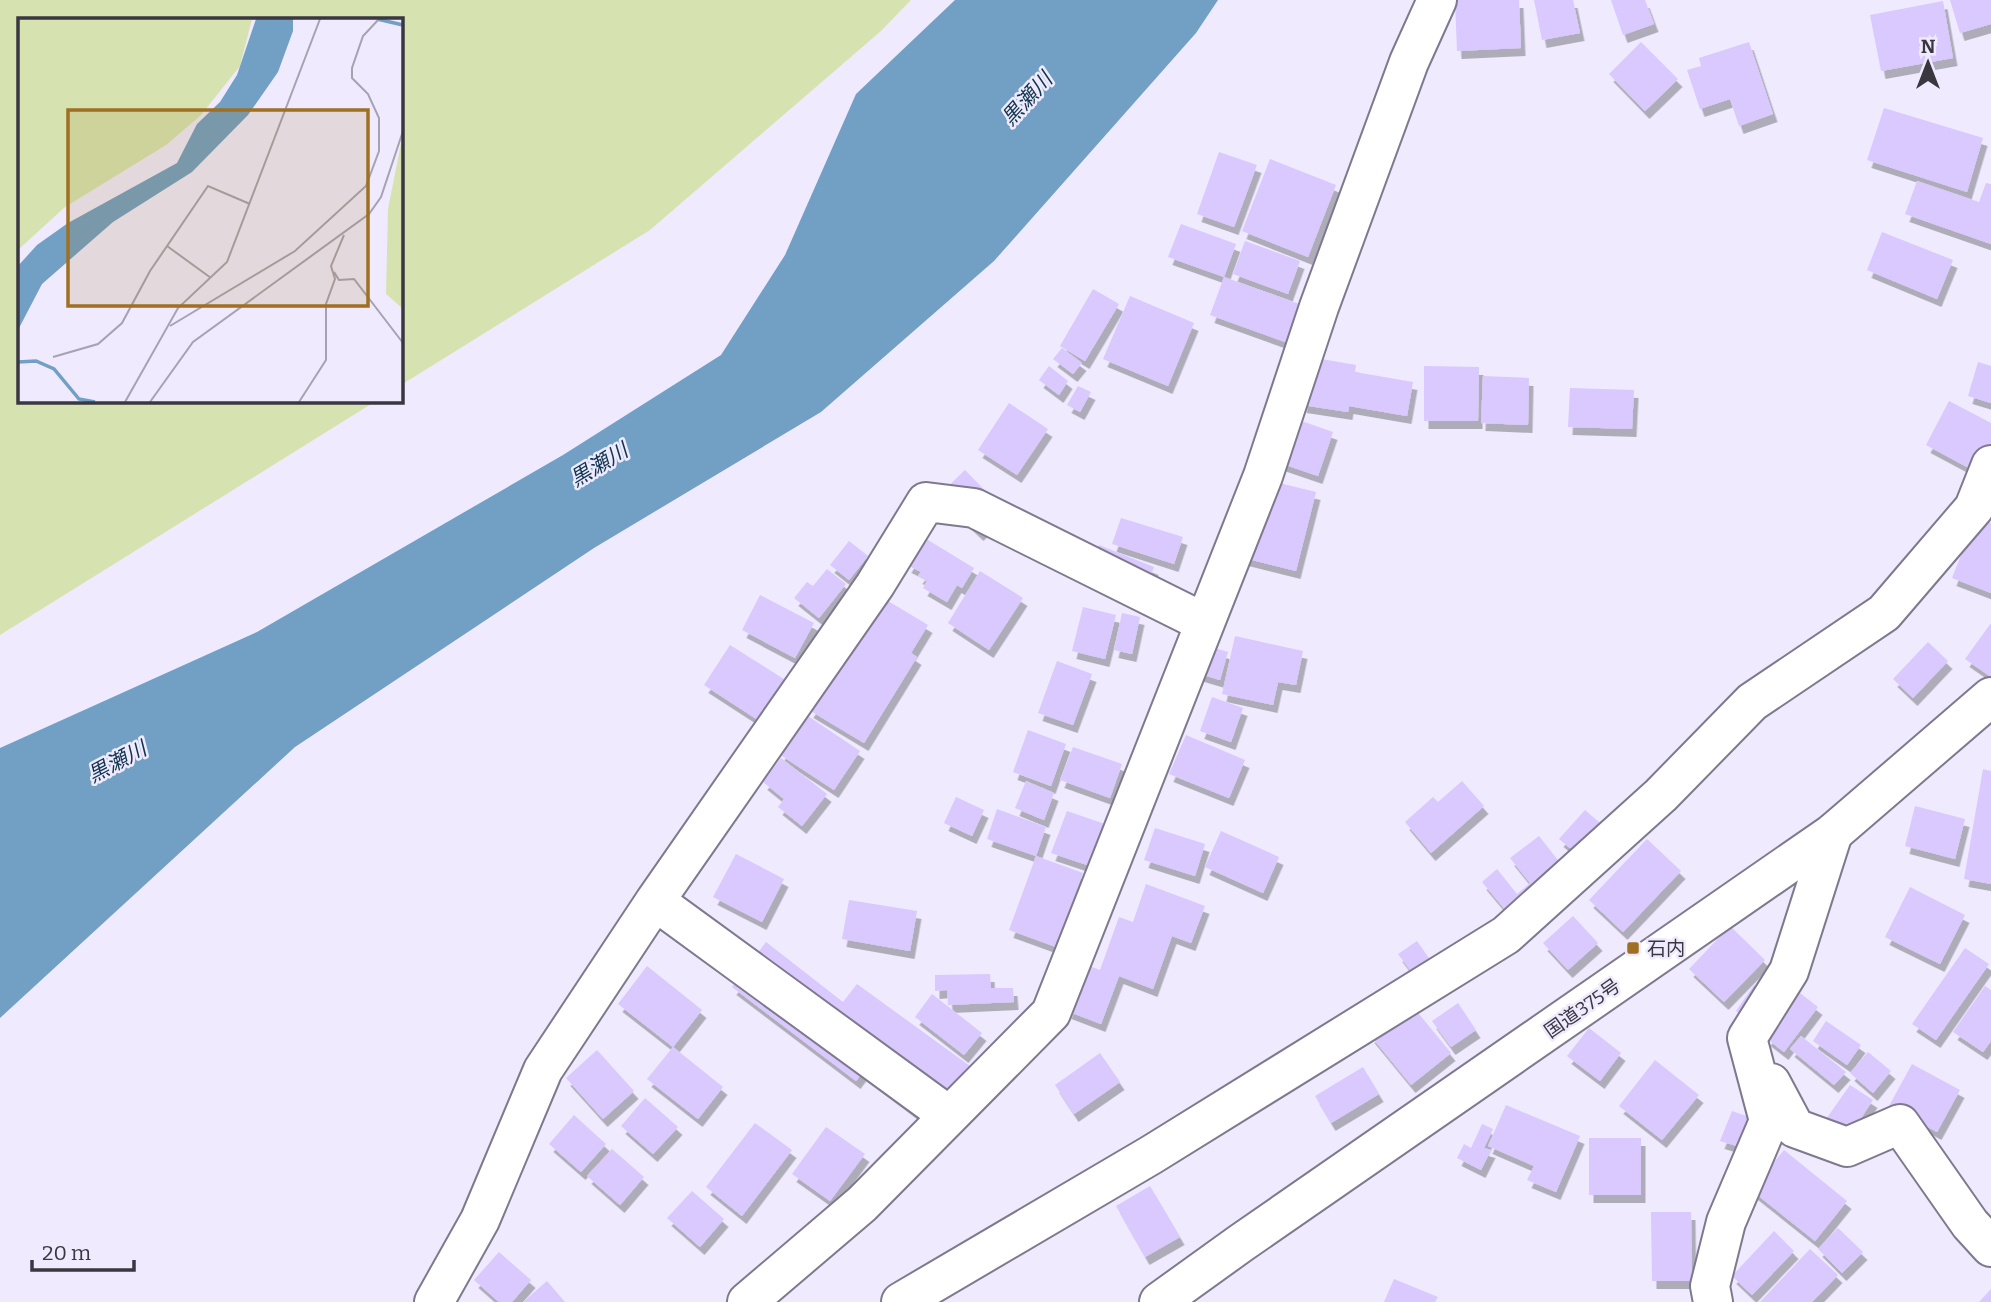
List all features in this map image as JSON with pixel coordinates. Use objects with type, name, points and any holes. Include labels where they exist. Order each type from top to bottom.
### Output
[{"type":"main road","points":[[747,1302],[862,1204],[1051,1013],[1263,476],[1315,319],[1409,62],[1437,0]]},
{"type":"main road","points":[[901,1302],[1151,1156],[1506,936],[1661,795],[1752,702],[1884,613],[1974,508],[1991,465]]},
{"type":"main road","points":[[434,1302],[480,1220],[543,1070],[655,901],[876,584],[926,502],[974,508],[1205,623]]},
{"type":"main road","name":"国道375号","points":[[1160,1302],[1833,833],[1991,697]]},
{"type":"main road","points":[[1713,1302],[1710,1286],[1726,1222],[1769,1121],[1747,1038],[1789,971],[1833,833]]},
{"type":"main road","points":[[655,901],[948,1115]]},
{"type":"main road","points":[[1747,1038],[1795,1128],[1847,1147],[1900,1124],[1970,1224],[1991,1247]]},
{"type":"green space","points":[[0,0],[911,0],[881,31],[650,230],[402,384],[402,18],[18,18],[18,402],[374,402],[0,635]]},
{"type":"water","name":"黒瀬川","points":[[955,0],[1218,0],[1196,33],[994,261],[821,412],[594,548],[295,747],[0,1018],[0,748],[257,632],[563,455],[721,355],[785,255],[856,94]]},
{"type":"building","points":[[1455,0],[1519,0],[1521,48],[1457,51]]},
{"type":"building","points":[[1534,0],[1573,0],[1580,33],[1542,40]]},
{"type":"building","points":[[1611,0],[1645,0],[1654,24],[1623,35]]},
{"type":"building","points":[[1950,0],[1991,0],[1991,24],[1960,33]]},
{"type":"building","points":[[1943,1],[1953,58],[1881,71],[1870,15]]},
{"type":"building","points":[[1641,42],[1678,79],[1645,111],[1609,74]]},
{"type":"building","points":[[1749,42],[1773,114],[1739,126],[1730,99],[1700,109],[1687,70],[1701,66],[1699,58]]},
{"type":"building","points":[[1884,108],[1983,138],[1967,192],[1867,160]]},
{"type":"building","points":[[1219,152],[1257,165],[1234,227],[1197,214]]},
{"type":"building","points":[[1270,159],[1336,185],[1308,257],[1242,231]]},
{"type":"building","points":[[1917,181],[1979,202],[1986,183],[1991,184],[1991,244],[1905,214]]},
{"type":"building","points":[[1181,224],[1236,244],[1224,277],[1168,257]]},
{"type":"building","points":[[1882,232],[1953,260],[1937,299],[1867,270]]},
{"type":"building","points":[[1245,241],[1300,261],[1288,294],[1233,274]]},
{"type":"building","points":[[1224,277],[1302,305],[1288,343],[1210,315]]},
{"type":"building","points":[[1093,289],[1119,304],[1085,361],[1060,346]]},
{"type":"building","points":[[1130,296],[1194,323],[1168,386],[1103,359]]},
{"type":"building","points":[[1062,348],[1082,363],[1073,374],[1053,359]]},
{"type":"building","points":[[1310,357],[1356,365],[1355,372],[1413,382],[1407,416],[1349,406],[1348,412],[1302,405]]},
{"type":"building","points":[[1978,362],[1991,366],[1991,403],[1968,396]]},
{"type":"building","points":[[1049,366],[1068,381],[1059,395],[1039,380]]},
{"type":"building","points":[[1424,366],[1479,367],[1478,421],[1424,421]]},
{"type":"building","points":[[1483,376],[1529,378],[1528,425],[1481,423]]},
{"type":"building","points":[[1078,386],[1091,392],[1080,412],[1067,405]]},
{"type":"building","points":[[1570,388],[1634,390],[1632,429],[1568,427]]},
{"type":"building","points":[[1949,401],[1991,423],[1991,458],[1982,475],[1926,445]]},
{"type":"building","points":[[1009,403],[1048,429],[1017,475],[978,450]]},
{"type":"building","points":[[1290,417],[1333,432],[1318,476],[1274,461]]},
{"type":"building","points":[[965,470],[1003,509],[979,533],[958,513],[936,498]]},
{"type":"building","points":[[1263,479],[1316,492],[1296,571],[1244,558]]},
{"type":"building","points":[[1976,517],[1991,523],[1991,593],[1952,578]]},
{"type":"building","points":[[1121,518],[1183,537],[1174,564],[1112,544]]},
{"type":"building","points":[[923,537],[974,568],[962,588],[957,585],[947,602],[923,588],[927,581],[918,576],[921,572],[907,565]]},
{"type":"building","points":[[849,541],[868,556],[849,580],[830,565]]},
{"type":"building","points":[[1099,545],[1154,567],[1141,599],[1086,577]]},
{"type":"building","points":[[827,569],[846,584],[819,618],[794,598],[807,582],[813,586]]},
{"type":"building","points":[[980,571],[1023,598],[989,650],[948,623]]},
{"type":"building","points":[[760,595],[814,623],[795,658],[742,630]]},
{"type":"building","points":[[878,595],[928,625],[911,653],[917,657],[864,743],[809,710]]},
{"type":"building","points":[[1083,607],[1116,615],[1105,659],[1072,651]]},
{"type":"building","points":[[1122,613],[1140,617],[1132,654],[1114,650]]},
{"type":"building","points":[[1991,623],[1991,677],[1965,659]]},
{"type":"building","points":[[1235,636],[1303,651],[1296,685],[1278,682],[1273,705],[1222,694]]},
{"type":"building","points":[[1928,642],[1948,661],[1913,698],[1893,679]]},
{"type":"building","points":[[1198,643],[1228,652],[1220,680],[1190,671]]},
{"type":"building","points":[[730,645],[787,681],[761,722],[704,685]]},
{"type":"building","points":[[1057,661],[1092,674],[1073,725],[1038,713]]},
{"type":"building","points":[[1212,697],[1243,708],[1231,742],[1200,731]]},
{"type":"building","points":[[805,714],[860,751],[834,790],[779,754]]},
{"type":"building","points":[[1028,730],[1066,744],[1051,786],[1013,772]]},
{"type":"building","points":[[1186,735],[1245,760],[1229,798],[1169,774]]},
{"type":"building","points":[[1073,747],[1122,764],[1110,798],[1060,780]]},
{"type":"building","points":[[781,758],[827,794],[802,826],[778,807],[784,799],[763,782]]},
{"type":"building","points":[[1983,769],[1991,771],[1991,884],[1964,879]]},
{"type":"building","points":[[1026,781],[1054,793],[1044,820],[1015,808]]},
{"type":"building","points":[[1462,781],[1484,806],[1431,853],[1405,822],[1433,797],[1438,802]]},
{"type":"building","points":[[956,797],[984,810],[972,836],[944,823]]},
{"type":"building","points":[[1915,806],[1965,819],[1955,859],[1905,846]]},
{"type":"building","points":[[997,809],[1046,827],[1036,856],[987,839]]},
{"type":"building","points":[[1585,810],[1607,829],[1582,858],[1559,839]]},
{"type":"building","points":[[1067,811],[1105,824],[1090,866],[1051,853]]},
{"type":"building","points":[[1155,828],[1205,844],[1195,876],[1144,860]]},
{"type":"building","points":[[1221,831],[1279,857],[1263,893],[1205,867]]},
{"type":"building","points":[[1539,836],[1568,873],[1512,918],[1482,882],[1497,869],[1517,894],[1530,883],[1510,858]]},
{"type":"building","points":[[1647,839],[1681,871],[1623,932],[1589,900]]},
{"type":"building","points":[[736,854],[784,879],[762,922],[713,897]]},
{"type":"building","points":[[1036,856],[1083,873],[1056,947],[1009,930]]},
{"type":"building","points":[[1146,884],[1205,906],[1191,943],[1172,936],[1153,989],[1119,976],[1101,1024],[1067,1011],[1084,964],[1100,970],[1119,917],[1133,922]]},
{"type":"building","points":[[1910,887],[1965,915],[1940,964],[1885,937]]},
{"type":"building","points":[[849,900],[917,911],[910,951],[842,939]]},
{"type":"building","points":[[1573,916],[1598,943],[1568,970],[1543,943]]},
{"type":"building","points":[[1730,926],[1765,960],[1724,1002],[1689,969]]},
{"type":"building","points":[[1417,941],[1431,961],[1413,974],[1398,954]]},
{"type":"building","points":[[766,942],[843,1002],[857,984],[974,1069],[931,1125],[862,1073],[856,1081],[732,987]]},
{"type":"building","points":[[1965,948],[1989,964],[1936,1040],[1912,1024]]},
{"type":"building","points":[[647,966],[702,1010],[673,1047],[618,1004]]},
{"type":"building","points":[[990,974],[991,988],[1013,988],[1014,1002],[948,1005],[947,990],[935,991],[935,975]]},
{"type":"building","points":[[1754,985],[1770,995],[1752,1022],[1736,1011]]},
{"type":"building","points":[[1985,986],[1991,990],[1991,1041],[1983,1052],[1953,1032]]},
{"type":"building","points":[[1800,993],[1818,1007],[1784,1052],[1766,1038]]},
{"type":"building","points":[[932,994],[982,1033],[964,1055],[915,1017]]},
{"type":"building","points":[[1410,1003],[1451,1053],[1411,1085],[1370,1035]]},
{"type":"building","points":[[1458,1003],[1476,1030],[1451,1047],[1432,1021]]},
{"type":"building","points":[[1826,1021],[1861,1045],[1847,1065],[1813,1041]]},
{"type":"building","points":[[1589,1028],[1621,1053],[1600,1081],[1567,1056]]},
{"type":"building","points":[[1801,1036],[1846,1072],[1834,1085],[1790,1049]]},
{"type":"building","points":[[673,1047],[723,1087],[698,1119],[647,1079]]},
{"type":"building","points":[[597,1050],[634,1091],[603,1119],[566,1078]]},
{"type":"building","points":[[1868,1052],[1891,1071],[1873,1093],[1850,1073]]},
{"type":"building","points":[[1100,1053],[1120,1082],[1074,1114],[1055,1085]]},
{"type":"building","points":[[1655,1060],[1699,1095],[1662,1140],[1619,1106]]},
{"type":"building","points":[[1912,1064],[1960,1090],[1937,1132],[1889,1106]]},
{"type":"building","points":[[1363,1067],[1379,1094],[1331,1123],[1315,1096]]},
{"type":"building","points":[[1850,1085],[1873,1100],[1848,1138],[1824,1122]]},
{"type":"building","points":[[645,1098],[678,1127],[653,1154],[621,1126]]},
{"type":"building","points":[[1506,1105],[1580,1136],[1556,1192],[1527,1180],[1534,1166],[1488,1146]]},
{"type":"building","points":[[1732,1111],[1749,1117],[1740,1147],[1720,1141]]},
{"type":"building","points":[[574,1115],[606,1144],[581,1172],[549,1144]]},
{"type":"building","points":[[755,1123],[792,1150],[742,1216],[706,1187]]},
{"type":"building","points":[[1482,1124],[1493,1129],[1484,1148],[1491,1150],[1481,1170],[1457,1158],[1464,1144],[1471,1148]]},
{"type":"building","points":[[826,1127],[865,1154],[830,1201],[792,1174]]},
{"type":"building","points":[[1589,1138],[1641,1138],[1641,1195],[1589,1195]]},
{"type":"building","points":[[612,1149],[644,1177],[620,1205],[587,1176]]},
{"type":"building","points":[[1784,1150],[1847,1201],[1815,1241],[1751,1190]]},
{"type":"building","points":[[1150,1186],[1180,1237],[1145,1257],[1116,1206]]},
{"type":"building","points":[[692,1191],[724,1219],[700,1247],[667,1218]]},
{"type":"building","points":[[1651,1212],[1691,1212],[1692,1281],[1652,1281]]},
{"type":"building","points":[[1838,1228],[1863,1252],[1842,1273],[1818,1249]]},
{"type":"building","points":[[1774,1231],[1794,1251],[1752,1295],[1732,1276]]},
{"type":"building","points":[[1810,1249],[1838,1275],[1812,1302],[1760,1302]]},
{"type":"building","points":[[499,1252],[531,1280],[512,1302],[499,1302],[474,1280]]},
{"type":"building","points":[[1394,1279],[1438,1297],[1435,1302],[1384,1302]]},
{"type":"building","points":[[547,1281],[565,1302],[523,1302]]},
{"type":"building","points":[[1991,1289],[1991,1302],[1979,1302]]},
{"type":"place","name":"石内","points":[[1633,948]]}]
